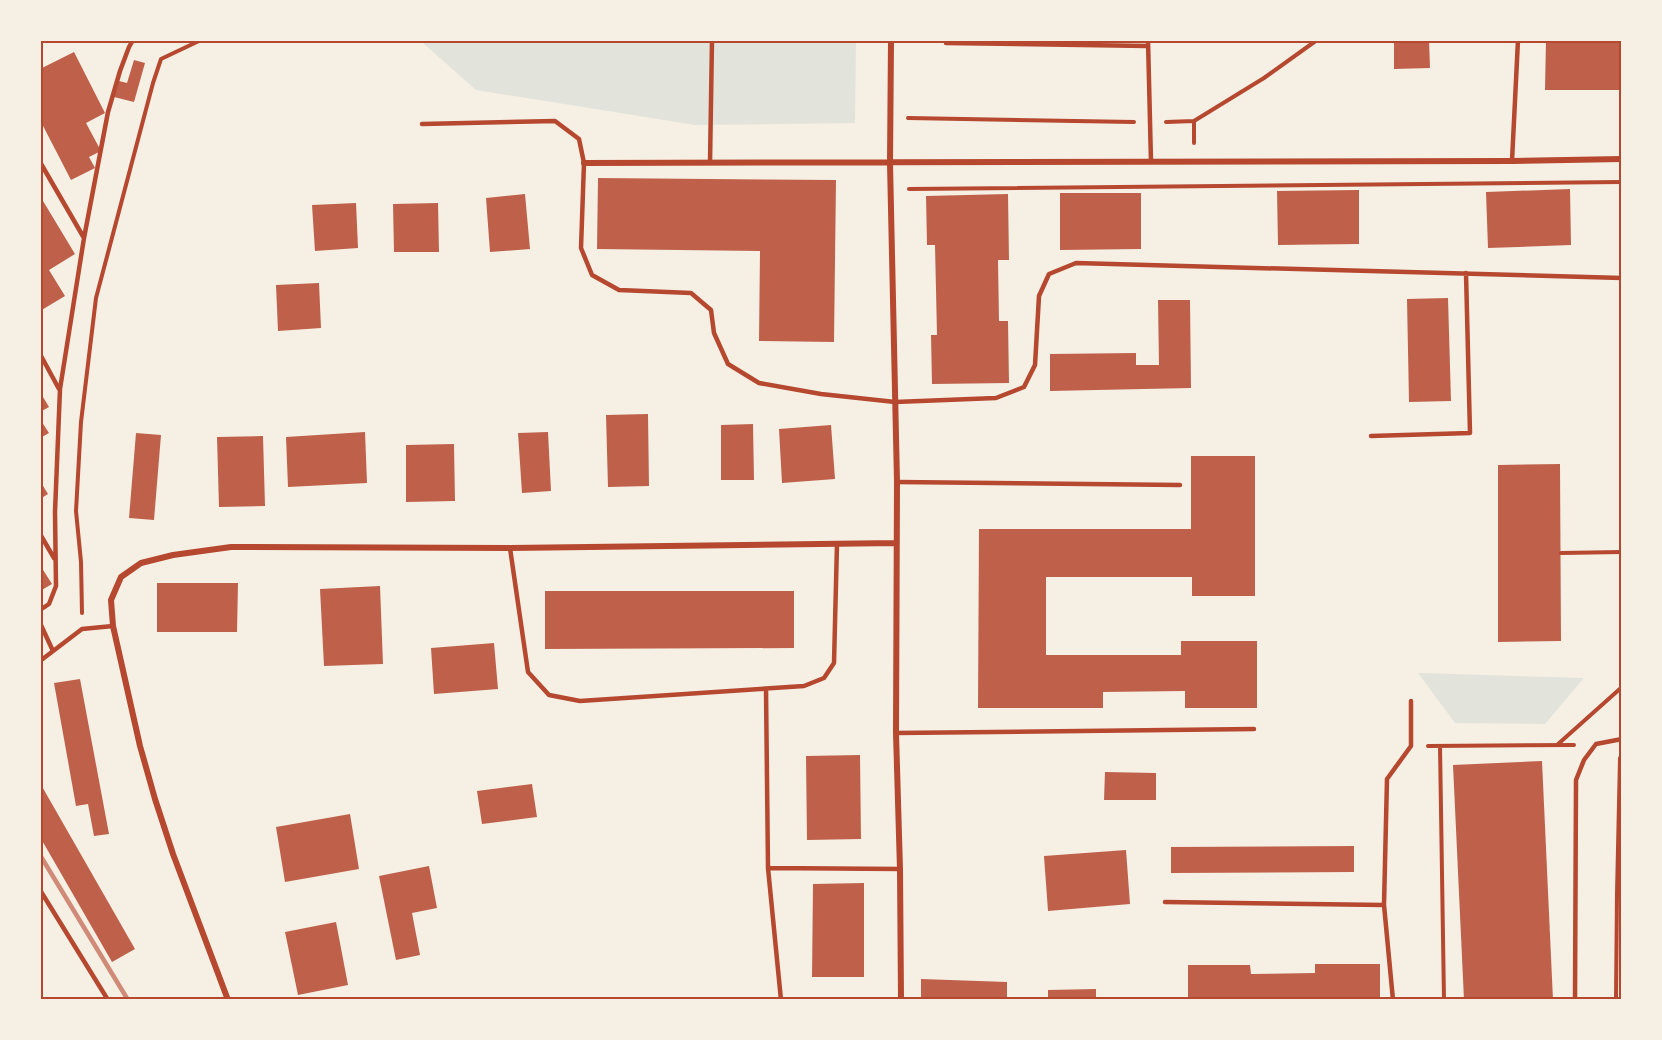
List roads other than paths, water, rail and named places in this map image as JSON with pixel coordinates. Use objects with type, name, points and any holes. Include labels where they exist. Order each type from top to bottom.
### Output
[{"type":"street","points":[[891,40],[890,163],[897,482],[896,732],[901,999]]},
{"type":"street","points":[[584,163],[1622,159]]},
{"type":"street","points":[[228,999],[173,854],[155,799],[140,746],[113,626],[111,600],[122,577],[141,563],[173,555],[231,547],[510,548],[896,543]]},
{"type":"lane","points":[[40,610],[49,604],[56,586],[54,558],[60,389],[84,238],[108,112],[120,71],[133,40]]},
{"type":"lane","points":[[710,163],[712,40]]},
{"type":"lane","points":[[945,40],[946,43],[1148,43],[1151,162]]},
{"type":"lane","points":[[1512,161],[1518,40]]},
{"type":"lane","points":[[423,124],[555,121],[579,138],[584,163],[581,248],[592,275],[619,290],[691,293],[711,310],[714,333],[729,364],[759,383],[821,394],[895,402],[996,398],[1024,387],[1035,365],[1039,296],[1049,274],[1076,263],[1622,278]]},
{"type":"lane","points":[[40,162],[84,238]]},
{"type":"lane","points":[[1371,436],[1470,433],[1466,273]]},
{"type":"lane","points":[[40,354],[60,389]]},
{"type":"lane","points":[[897,482],[1180,485]]},
{"type":"lane","points":[[40,534],[54,558]]},
{"type":"lane","points":[[510,548],[528,672],[549,695],[580,701],[804,686],[824,678],[834,663],[837,544]]},
{"type":"lane","points":[[40,623],[53,651]]},
{"type":"lane","points":[[40,661],[82,629],[113,626]]},
{"type":"lane","points":[[766,689],[768,868],[781,999]]},
{"type":"lane","points":[[1393,999],[1384,905],[1387,779],[1411,746],[1412,701]]},
{"type":"lane","points":[[896,732],[1254,729]]},
{"type":"lane","points":[[1575,999],[1576,780],[1584,760],[1596,744],[1621,739]]},
{"type":"lane","points":[[768,868],[900,869]]},
{"type":"lane","points":[[40,890],[108,999]]},
{"type":"lane","points":[[1165,902],[1384,905]]},
{"type":"railway","points":[[40,855],[128,1000]]}]
